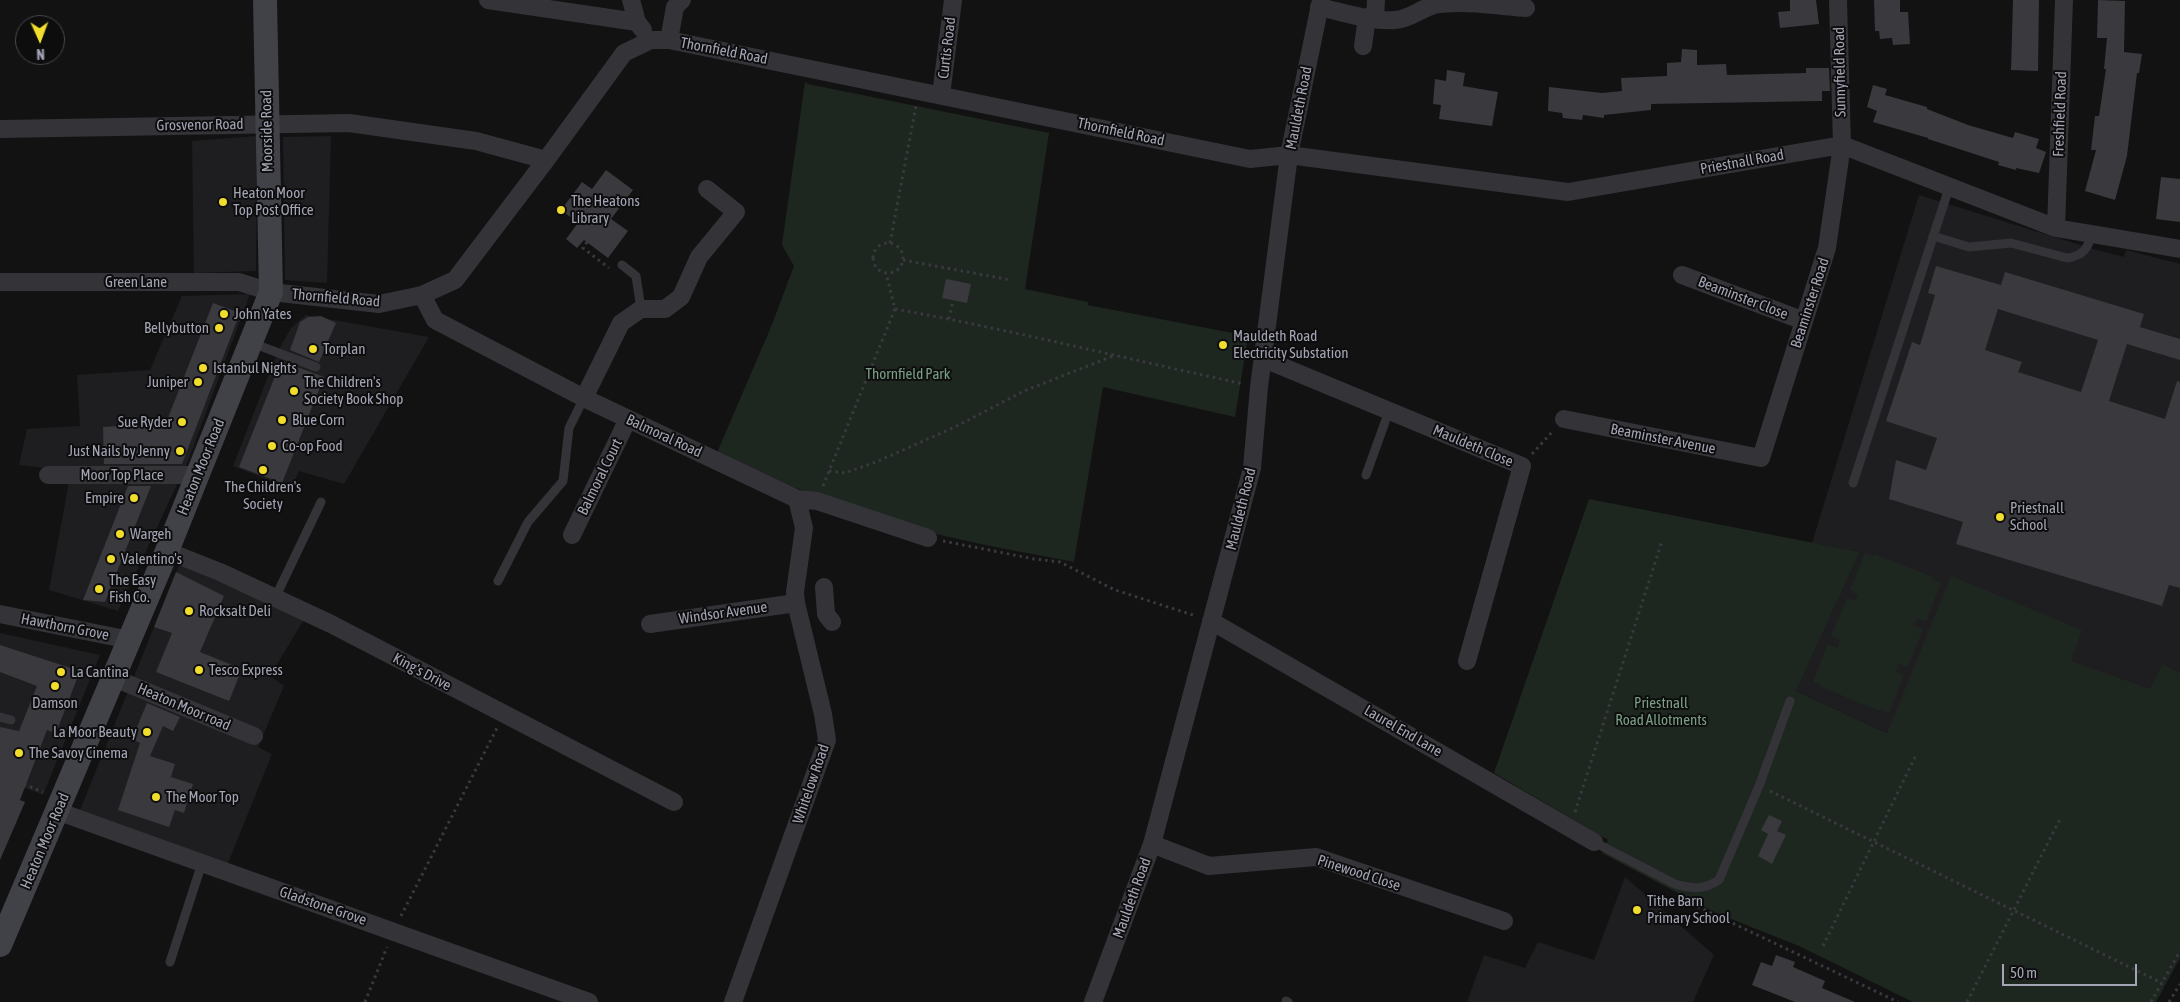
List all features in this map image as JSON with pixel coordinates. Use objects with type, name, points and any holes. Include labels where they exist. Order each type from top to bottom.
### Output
[{"type":"main road","name":"Moorside Road","points":[[265,0],[271,292]]},
{"type":"main road","name":"Heaton Moor Road","points":[[0,945],[6,917],[59,805],[114,678],[196,475],[252,343],[271,292]]},
{"type":"street","points":[[488,0],[637,22]]},
{"type":"street","points":[[632,0],[637,22],[651,40]]},
{"type":"street","points":[[669,40],[676,7],[682,0]]},
{"type":"street","name":"Curtis Road","points":[[941,95],[953,0]]},
{"type":"street","points":[[1363,46],[1376,0]]},
{"type":"street","name":"Sunnyfield Road","points":[[1838,0],[1842,145]]},
{"type":"street","name":"Freshfield Road","points":[[2056,228],[2064,0]]},
{"type":"street","points":[[1320,4],[1371,18],[1394,20],[1409,17],[1434,5],[1453,2],[1526,8]]},
{"type":"street","name":"Mauldeth Road","points":[[1093,1002],[1152,844],[1252,468],[1259,387],[1289,155],[1320,4]]},
{"type":"street","name":"Thornfield Road","points":[[271,292],[378,304],[422,295],[455,280],[624,53],[651,40],[669,40],[1250,159],[1289,155]]},
{"type":"street","name":"Grosvenor Road","points":[[0,129],[349,123],[476,141],[546,160]]},
{"type":"street","points":[[1842,145],[2056,228],[2180,249]]},
{"type":"street","name":"Priestnall Road","points":[[1289,155],[1568,192],[1842,145]]},
{"type":"street","name":"Beaminster Road","points":[[1761,458],[1827,248],[1842,145]]},
{"type":"street","points":[[584,398],[621,323],[641,309],[665,309],[682,297],[699,257],[736,212],[707,189]]},
{"type":"street","name":"Beaminster Close","points":[[1682,275],[1804,321]]},
{"type":"street","name":"Green Lane","points":[[0,282],[239,282],[271,292]]},
{"type":"street","name":"Balmoral Road","points":[[422,295],[435,320],[584,398],[797,499],[817,501],[928,538]]},
{"type":"street","name":"Mauldeth Close","points":[[1264,359],[1522,466],[1467,661]]},
{"type":"street","name":"Balmoral Court","points":[[572,535],[628,419]]},
{"type":"street","name":"Beaminster Avenue","points":[[1564,419],[1761,458]]},
{"type":"street","name":"Moor Top Place","points":[[48,475],[196,475]]},
{"type":"street","name":"Whitelow Road","points":[[733,1002],[827,740],[823,714],[795,592],[804,528],[797,499]]},
{"type":"street","name":"King's Drive","points":[[167,550],[220,572],[331,624],[674,802]]},
{"type":"street","name":"Windsor Avenue","points":[[650,624],[797,607],[828,615],[824,587]]},
{"type":"street","name":"Hawthorn Grove","points":[[0,614],[130,640]]},
{"type":"street","name":"Laurel End Lane","points":[[1211,621],[1594,842]]},
{"type":"street","name":"Heaton Moor road","points":[[114,678],[254,736]]},
{"type":"street","name":"Gladstone Grove","points":[[59,805],[202,863],[590,1002]]},
{"type":"street","name":"Pinewood Close","points":[[1152,844],[1209,866],[1316,857],[1504,922]]},
{"type":"lane","points":[[1853,483],[1949,188]]},
{"type":"lane","points":[[1933,236],[1969,247],[2010,243],[2067,258],[2075,257],[2088,248],[2092,234]]},
{"type":"lane","points":[[622,265],[636,276],[641,309]]},
{"type":"lane","points":[[252,343],[316,367]]},
{"type":"lane","points":[[498,581],[528,522],[563,481],[569,428],[584,398]]},
{"type":"lane","points":[[1366,475],[1389,411]]},
{"type":"lane","points":[[275,598],[321,502]]},
{"type":"lane","points":[[1594,842],[1675,884],[1689,888],[1701,888],[1712,885],[1719,880],[1759,786],[1790,700]]},
{"type":"lane","points":[[0,717],[11,720]]},
{"type":"lane","points":[[170,962],[202,863]]},
{"type":"path","points":[[890,243],[919,90]]},
{"type":"path","points":[[587,242],[583,248],[615,273]]},
{"type":"path","points":[[890,243],[902,251],[903,260],[899,269],[886,273],[878,269],[873,259],[880,246],[890,243]]},
{"type":"path","points":[[903,260],[1010,280]]},
{"type":"path","points":[[817,501],[895,308],[886,273]]},
{"type":"path","points":[[950,319],[953,300]]},
{"type":"path","points":[[895,308],[1259,387]]},
{"type":"path","points":[[829,471],[845,473],[876,462],[955,427],[1024,391],[1113,356]]},
{"type":"path","points":[[1522,466],[1564,419]]},
{"type":"path","points":[[928,538],[1034,559],[1060,562],[1114,590],[1211,621]]},
{"type":"path","points":[[1570,828],[1662,541]]},
{"type":"path","points":[[365,1002],[394,931],[504,715]]},
{"type":"path","points":[[1823,946],[1915,757]]},
{"type":"path","points":[[0,774],[59,805]]},
{"type":"path","points":[[1759,786],[2162,983]]},
{"type":"path","points":[[1968,1002],[2012,911],[2060,819]]},
{"type":"path","points":[[1679,897],[1898,1002]]},
{"type":"path","points":[[2151,1002],[2180,950]]},
{"type":"path","points":[[2169,1002],[2180,984]]},
{"type":"shaded area","points":[[257,136],[256,271],[194,273],[192,141]]},
{"type":"shaded area","points":[[331,136],[327,283],[285,280],[283,137]]},
{"type":"shaded area","name":"Priestnall School","points":[[1919,195],[2093,249],[2124,257],[2126,250],[2180,264],[2180,867],[1796,691],[1860,552],[1812,543]]},
{"type":"shaded area","points":[[250,294],[188,461],[118,611],[49,590],[71,471],[19,465],[27,429],[80,426],[77,375],[150,370],[182,296]]},
{"type":"shaded area","points":[[306,315],[429,337],[344,484],[299,471],[292,487],[286,487],[233,466],[278,351],[291,328]]},
{"type":"shaded area","points":[[182,558],[306,616],[270,676],[284,686],[258,747],[272,754],[228,863],[80,810]]},
{"type":"shaded area","points":[[0,633],[100,655],[43,795],[0,778]]},
{"type":"shaded area","name":"Tithe Barn Primary School","points":[[1625,877],[1714,955],[1693,1002],[1467,1002],[1484,955],[1525,968],[1538,942],[1594,960]]},
{"type":"green space","name":"Thornfield Park","points":[[805,82],[1049,133],[1025,289],[1088,302],[1088,305],[1248,336],[1235,417],[1103,387],[1074,562],[958,539],[894,523],[817,496],[716,455],[771,327],[794,266],[782,245]]},
{"type":"green space","name":"Priestnall Road Allotments","points":[[1589,499],[1860,552],[1796,691],[1887,733],[1951,576],[2082,630],[2071,661],[2150,689],[2163,664],[2180,673],[2180,958],[2156,1002],[1913,1002],[1799,946],[1716,913],[1602,853],[1608,840],[1494,773]]},
{"type":"green space","points":[[1865,553],[1873,556],[1874,554],[1933,577],[1932,580],[1941,583],[1926,621],[1917,618],[1914,626],[1923,629],[1908,667],[1899,664],[1896,672],[1904,675],[1889,713],[1821,687],[1821,685],[1813,682],[1828,644],[1837,648],[1840,640],[1831,636],[1847,598],[1855,601],[1858,594],[1850,590]]},
{"type":"building","points":[[1790,0],[1816,0],[1819,24],[1780,28],[1778,12],[1790,11]]},
{"type":"building","points":[[1874,0],[1900,0],[1900,12],[1908,12],[1910,44],[1893,45],[1892,38],[1880,39],[1879,31],[1875,31]]},
{"type":"building","points":[[2013,0],[2039,0],[2038,71],[2011,70]]},
{"type":"building","points":[[2098,0],[2125,1],[2124,52],[2142,54],[2139,73],[2137,73],[2127,156],[2115,200],[2085,191],[2096,150],[2091,150],[2095,116],[2099,116],[2106,69],[2104,69],[2107,38],[2097,38]]},
{"type":"building","points":[[1682,49],[1697,50],[1697,65],[1726,64],[1727,75],[1806,73],[1806,68],[1829,68],[1830,91],[1822,91],[1822,101],[1651,104],[1651,110],[1604,115],[1604,118],[1583,115],[1582,120],[1563,118],[1562,113],[1548,111],[1549,87],[1602,93],[1622,91],[1621,78],[1667,76],[1667,63],[1681,62]]},
{"type":"building","points":[[1447,70],[1465,73],[1463,86],[1498,92],[1492,126],[1439,119],[1441,105],[1433,104],[1435,79],[1446,81]]},
{"type":"building","points":[[1873,85],[1887,89],[1885,95],[1927,107],[1927,109],[1968,125],[2013,138],[2015,132],[2039,139],[2036,148],[2046,152],[2039,173],[1998,165],[1999,162],[1873,122],[1877,111],[1867,107]]},
{"type":"building","points":[[606,170],[633,190],[611,219],[628,231],[608,258],[584,240],[577,248],[566,239],[578,223],[561,210],[582,182],[592,189]]},
{"type":"building","points":[[2161,177],[2180,179],[2180,222],[2156,219]]},
{"type":"building","points":[[1936,266],[2001,285],[2005,272],[2144,314],[2140,327],[2180,339],[2180,360],[2127,344],[2109,401],[2165,419],[2177,381],[2180,382],[2180,588],[2169,585],[2162,606],[1956,544],[1963,522],[1889,499],[1896,460],[1926,470],[1937,438],[1886,421],[1912,342],[1920,345],[1935,295],[1928,293]],"holes":[[[1998,309],[2098,340],[2081,392],[2018,372],[2022,362],[1985,350]]]},
{"type":"building","points":[[946,279],[971,284],[967,303],[942,298]]},
{"type":"building","points":[[213,303],[240,313],[182,464],[104,464],[103,427],[166,423]]},
{"type":"building","points":[[321,316],[336,323],[319,362],[290,350],[300,322],[308,317]]},
{"type":"building","points":[[281,361],[324,377],[282,483],[239,467]]},
{"type":"building","points":[[128,486],[151,486],[105,602],[83,600]]},
{"type":"building","points":[[176,572],[224,596],[200,652],[242,669],[229,701],[156,672],[172,633],[154,627]]},
{"type":"building","points":[[0,645],[80,671],[56,733],[47,730],[20,800],[25,802],[0,860],[0,727],[19,731],[37,686],[0,672]]},
{"type":"building","name":"The Moor Top","points":[[147,703],[180,717],[173,731],[163,726],[150,756],[175,764],[171,777],[193,784],[184,813],[175,810],[169,827],[118,810],[140,743],[132,739]]},
{"type":"building","points":[[1769,815],[1782,821],[1777,831],[1786,835],[1772,864],[1758,856],[1768,834],[1761,830]]},
{"type":"building","points":[[1776,955],[1795,962],[1793,967],[1825,981],[1822,988],[1855,1002],[1795,1002],[1752,985],[1761,962],[1772,966]]},
{"type":"place","name":"Heaton Moor Top Post Office","points":[[223,202]]},
{"type":"place","name":"The Heatons Library","points":[[561,210]]},
{"type":"place","name":"John Yates","points":[[224,314]]},
{"type":"place","name":"Bellybutton","points":[[219,328]]},
{"type":"place","name":"Mauldeth Road Electricity Substation","points":[[1223,345]]},
{"type":"place","name":"Torplan","points":[[313,349]]},
{"type":"place","name":"Istanbul Nights","points":[[203,368]]},
{"type":"place","name":"Juniper","points":[[198,382]]},
{"type":"place","name":"The Children's Society Book Shop","points":[[294,391]]},
{"type":"place","name":"Blue Corn","points":[[282,420]]},
{"type":"place","name":"Sue Ryder","points":[[182,422]]},
{"type":"place","name":"Co-op Food","points":[[272,446]]},
{"type":"place","name":"Just Nails by Jenny","points":[[180,451]]},
{"type":"place","name":"The Children's Society","points":[[263,470]]},
{"type":"place","name":"Empire","points":[[134,498]]},
{"type":"place","name":"Priestnall School","points":[[2000,517]]},
{"type":"place","name":"Wargeh","points":[[120,534]]},
{"type":"place","name":"Valentino's","points":[[111,559]]},
{"type":"place","name":"The Easy Fish Co.","points":[[99,589]]},
{"type":"place","name":"Rocksalt Deli","points":[[189,611]]},
{"type":"place","name":"Tesco Express","points":[[199,670]]},
{"type":"place","name":"La Cantina","points":[[61,672]]},
{"type":"place","name":"Damson","points":[[55,686]]},
{"type":"place","name":"La Moor Beauty","points":[[147,732]]},
{"type":"place","name":"The Savoy Cinema","points":[[19,753]]},
{"type":"place","name":"The Moor Top","points":[[156,797]]},
{"type":"place","name":"Tithe Barn Primary School","points":[[1637,910]]}]
